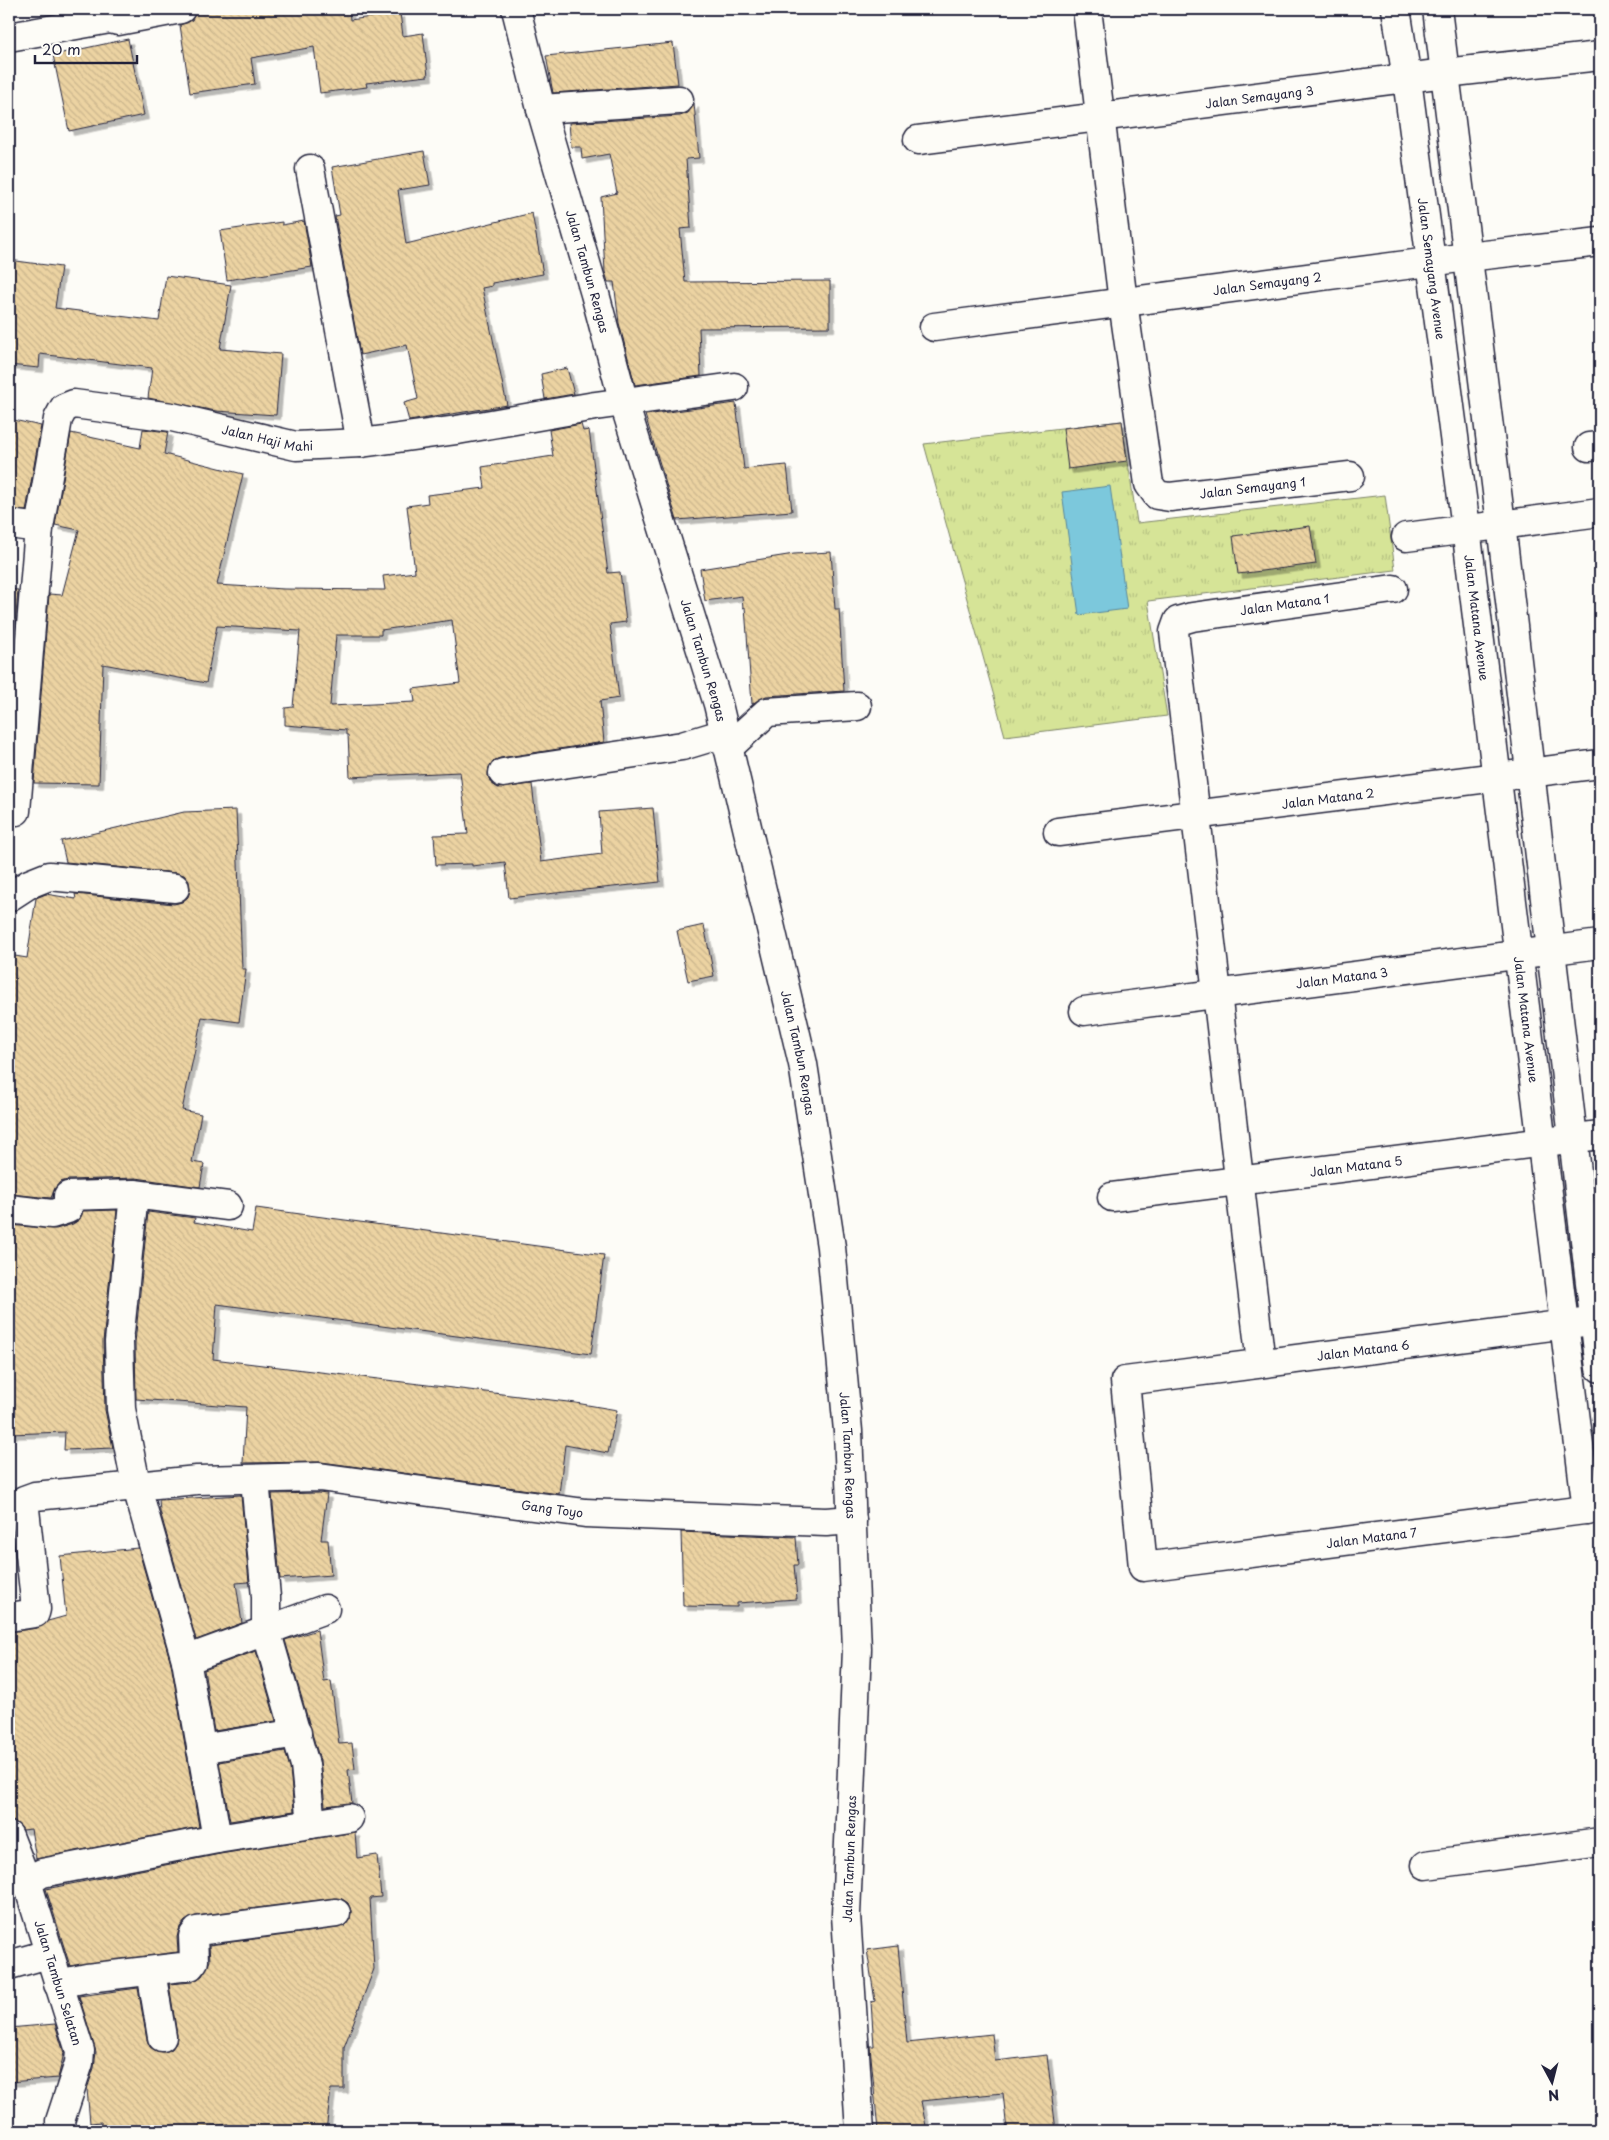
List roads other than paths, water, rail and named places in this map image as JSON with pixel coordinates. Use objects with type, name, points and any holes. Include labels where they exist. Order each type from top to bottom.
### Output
[{"type":"street","points":[[9,37],[107,14],[118,21],[181,9]]},
{"type":"street","name":"Jalan Tambun Rengas","points":[[516,9],[541,109],[595,294],[612,404],[682,585],[803,1064],[831,1247],[848,1431],[857,1649],[846,1915],[860,2131]]},
{"type":"street","points":[[1087,9],[1123,302]]},
{"type":"street","name":"Jalan Semayang Avenue","points":[[1396,9],[1407,79],[1466,528]]},
{"type":"street","points":[[1436,9],[1446,73],[1501,524],[1573,1138],[1597,1320],[1600,1368]]},
{"type":"street","name":"Jalan Semayang 3","points":[[918,140],[1446,73],[1600,56]]},
{"type":"street","points":[[541,109],[679,100]]},
{"type":"street","points":[[310,169],[361,443]]},
{"type":"street","name":"Jalan Semayang 2","points":[[934,327],[1430,263],[1467,256],[1600,242]]},
{"type":"street","name":"Jalan Semayang 1","points":[[1123,302],[1150,484],[1156,495],[1170,497],[1350,476]]},
{"type":"street","name":"Jalan Haji Mahi","points":[[39,528],[58,419],[60,413],[68,406],[74,404],[172,417],[296,446],[361,443],[734,387]]},
{"type":"street","points":[[1406,537],[1600,512]]},
{"type":"street","points":[[9,524],[39,528],[16,811]]},
{"type":"street","name":"Jalan Matana Avenue","points":[[1466,528],[1564,1325],[1594,1509]]},
{"type":"street","name":"Jalan Matana 1","points":[[1195,815],[1174,632],[1178,621],[1192,617],[1392,589]]},
{"type":"street","points":[[504,773],[722,740],[767,712],[857,706]]},
{"type":"street","name":"Jalan Matana 2","points":[[1058,832],[1600,764]]},
{"type":"street","points":[[1195,815],[1261,1363]]},
{"type":"street","points":[[9,897],[29,884],[50,876],[175,888]]},
{"type":"street","name":"Jalan Matana 3","points":[[1084,1011],[1600,944]]},
{"type":"street","name":"Jalan Matana 5","points":[[1112,1197],[1600,1134]]},
{"type":"street","points":[[9,1209],[52,1214],[68,1209],[68,1196],[134,1194],[228,1206]]},
{"type":"street","points":[[134,1194],[119,1342],[121,1409],[136,1484],[186,1660],[217,1839]]},
{"type":"street","name":"Jalan Matana 6","points":[[1143,1567],[1125,1381],[1597,1320]]},
{"type":"street","name":"Gang Toyo","points":[[9,1617],[34,1613],[36,1609],[24,1500],[34,1496],[136,1484],[197,1480],[255,1480],[288,1476],[319,1477],[585,1513],[826,1522],[852,1520]]},
{"type":"street","points":[[255,1480],[266,1597],[266,1630],[277,1675],[297,1733],[304,1764],[311,1824]]},
{"type":"street","name":"Jalan Matana 7","points":[[1143,1567],[1594,1509]]},
{"type":"street","points":[[186,1660],[326,1609]]},
{"type":"street","points":[[201,1749],[297,1733]]},
{"type":"street","points":[[27,1882],[42,1873],[217,1839],[350,1818]]},
{"type":"street","name":"Jalan Tambun Selatan","points":[[9,1836],[27,1882],[80,2057],[61,2116],[61,2131]]},
{"type":"street","points":[[1426,1865],[1600,1842]]},
{"type":"street","points":[[58,1984],[87,1978],[193,1964],[193,1936],[197,1931],[336,1913]]},
{"type":"street","points":[[9,1966],[48,1954]]},
{"type":"street","points":[[151,1971],[162,2037]]},
{"type":"water","points":[[1110,486],[1127,609],[1079,615],[1062,492]]}]
